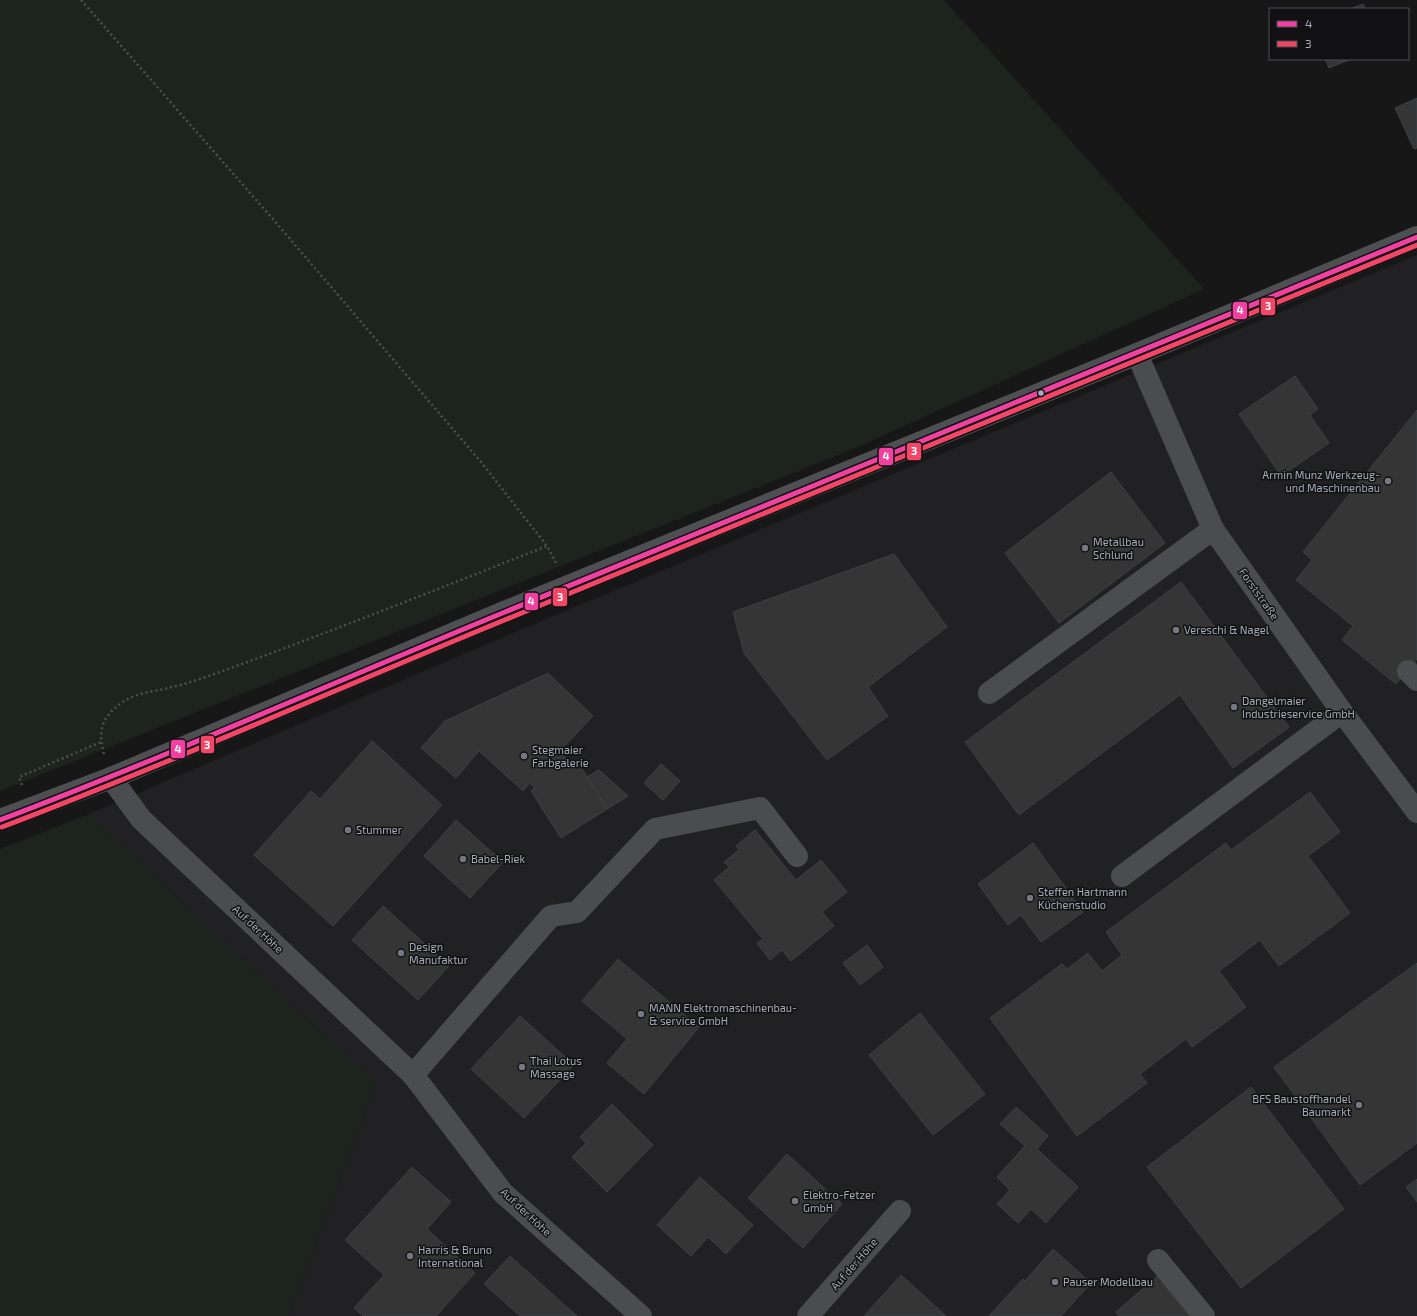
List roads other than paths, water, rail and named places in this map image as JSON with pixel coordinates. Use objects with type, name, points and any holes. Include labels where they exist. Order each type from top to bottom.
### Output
[{"type":"main road","points":[[0,820],[111,778],[569,586],[1137,354],[1417,237]]},
{"type":"street","name":"Forststraße","points":[[1137,354],[1213,529],[1342,712],[1417,812]]},
{"type":"street","points":[[989,693],[1213,529]]},
{"type":"street","points":[[1122,876],[1342,712]]},
{"type":"street","name":"Auf der Höhe","points":[[111,778],[141,819],[412,1074],[502,1193],[641,1316]]},
{"type":"street","points":[[412,1074],[551,916],[577,912],[655,829],[760,808],[797,856]]},
{"type":"street","name":"Auf der Höhe","points":[[808,1316],[900,1211]]},
{"type":"street","points":[[1158,1260],[1204,1316]]},
{"type":"place","name":"Armin Munz Werkzeug- und Maschinenbau","points":[[1388,481]]},
{"type":"place","name":"Metallbau Schlund","points":[[1085,548]]},
{"type":"place","name":"Vereschi & Nagel","points":[[1176,630]]},
{"type":"place","name":"Dangelmaier Industrieservice GmbH","points":[[1234,707]]},
{"type":"place","name":"Stegmaier Farbgalerie","points":[[524,756]]},
{"type":"place","name":"Stummer","points":[[348,830]]},
{"type":"place","name":"Babel-Riek","points":[[463,859]]},
{"type":"place","name":"Steffen Hartmann Küchenstudio","points":[[1030,898]]},
{"type":"place","name":"Design Manufaktur","points":[[401,953]]},
{"type":"place","name":"MANN Elektromaschinenbau- & service GmbH","points":[[641,1014]]},
{"type":"place","name":"Thai Lotus Massage","points":[[522,1067]]},
{"type":"place","name":"BFS Baustoffhandel Baumarkt","points":[[1359,1105]]},
{"type":"place","name":"Elektro-Fetzer GmbH","points":[[795,1201]]},
{"type":"place","name":"Harris & Bruno International","points":[[410,1256]]},
{"type":"place","name":"Pauser Modellbau","points":[[1055,1282]]}]
